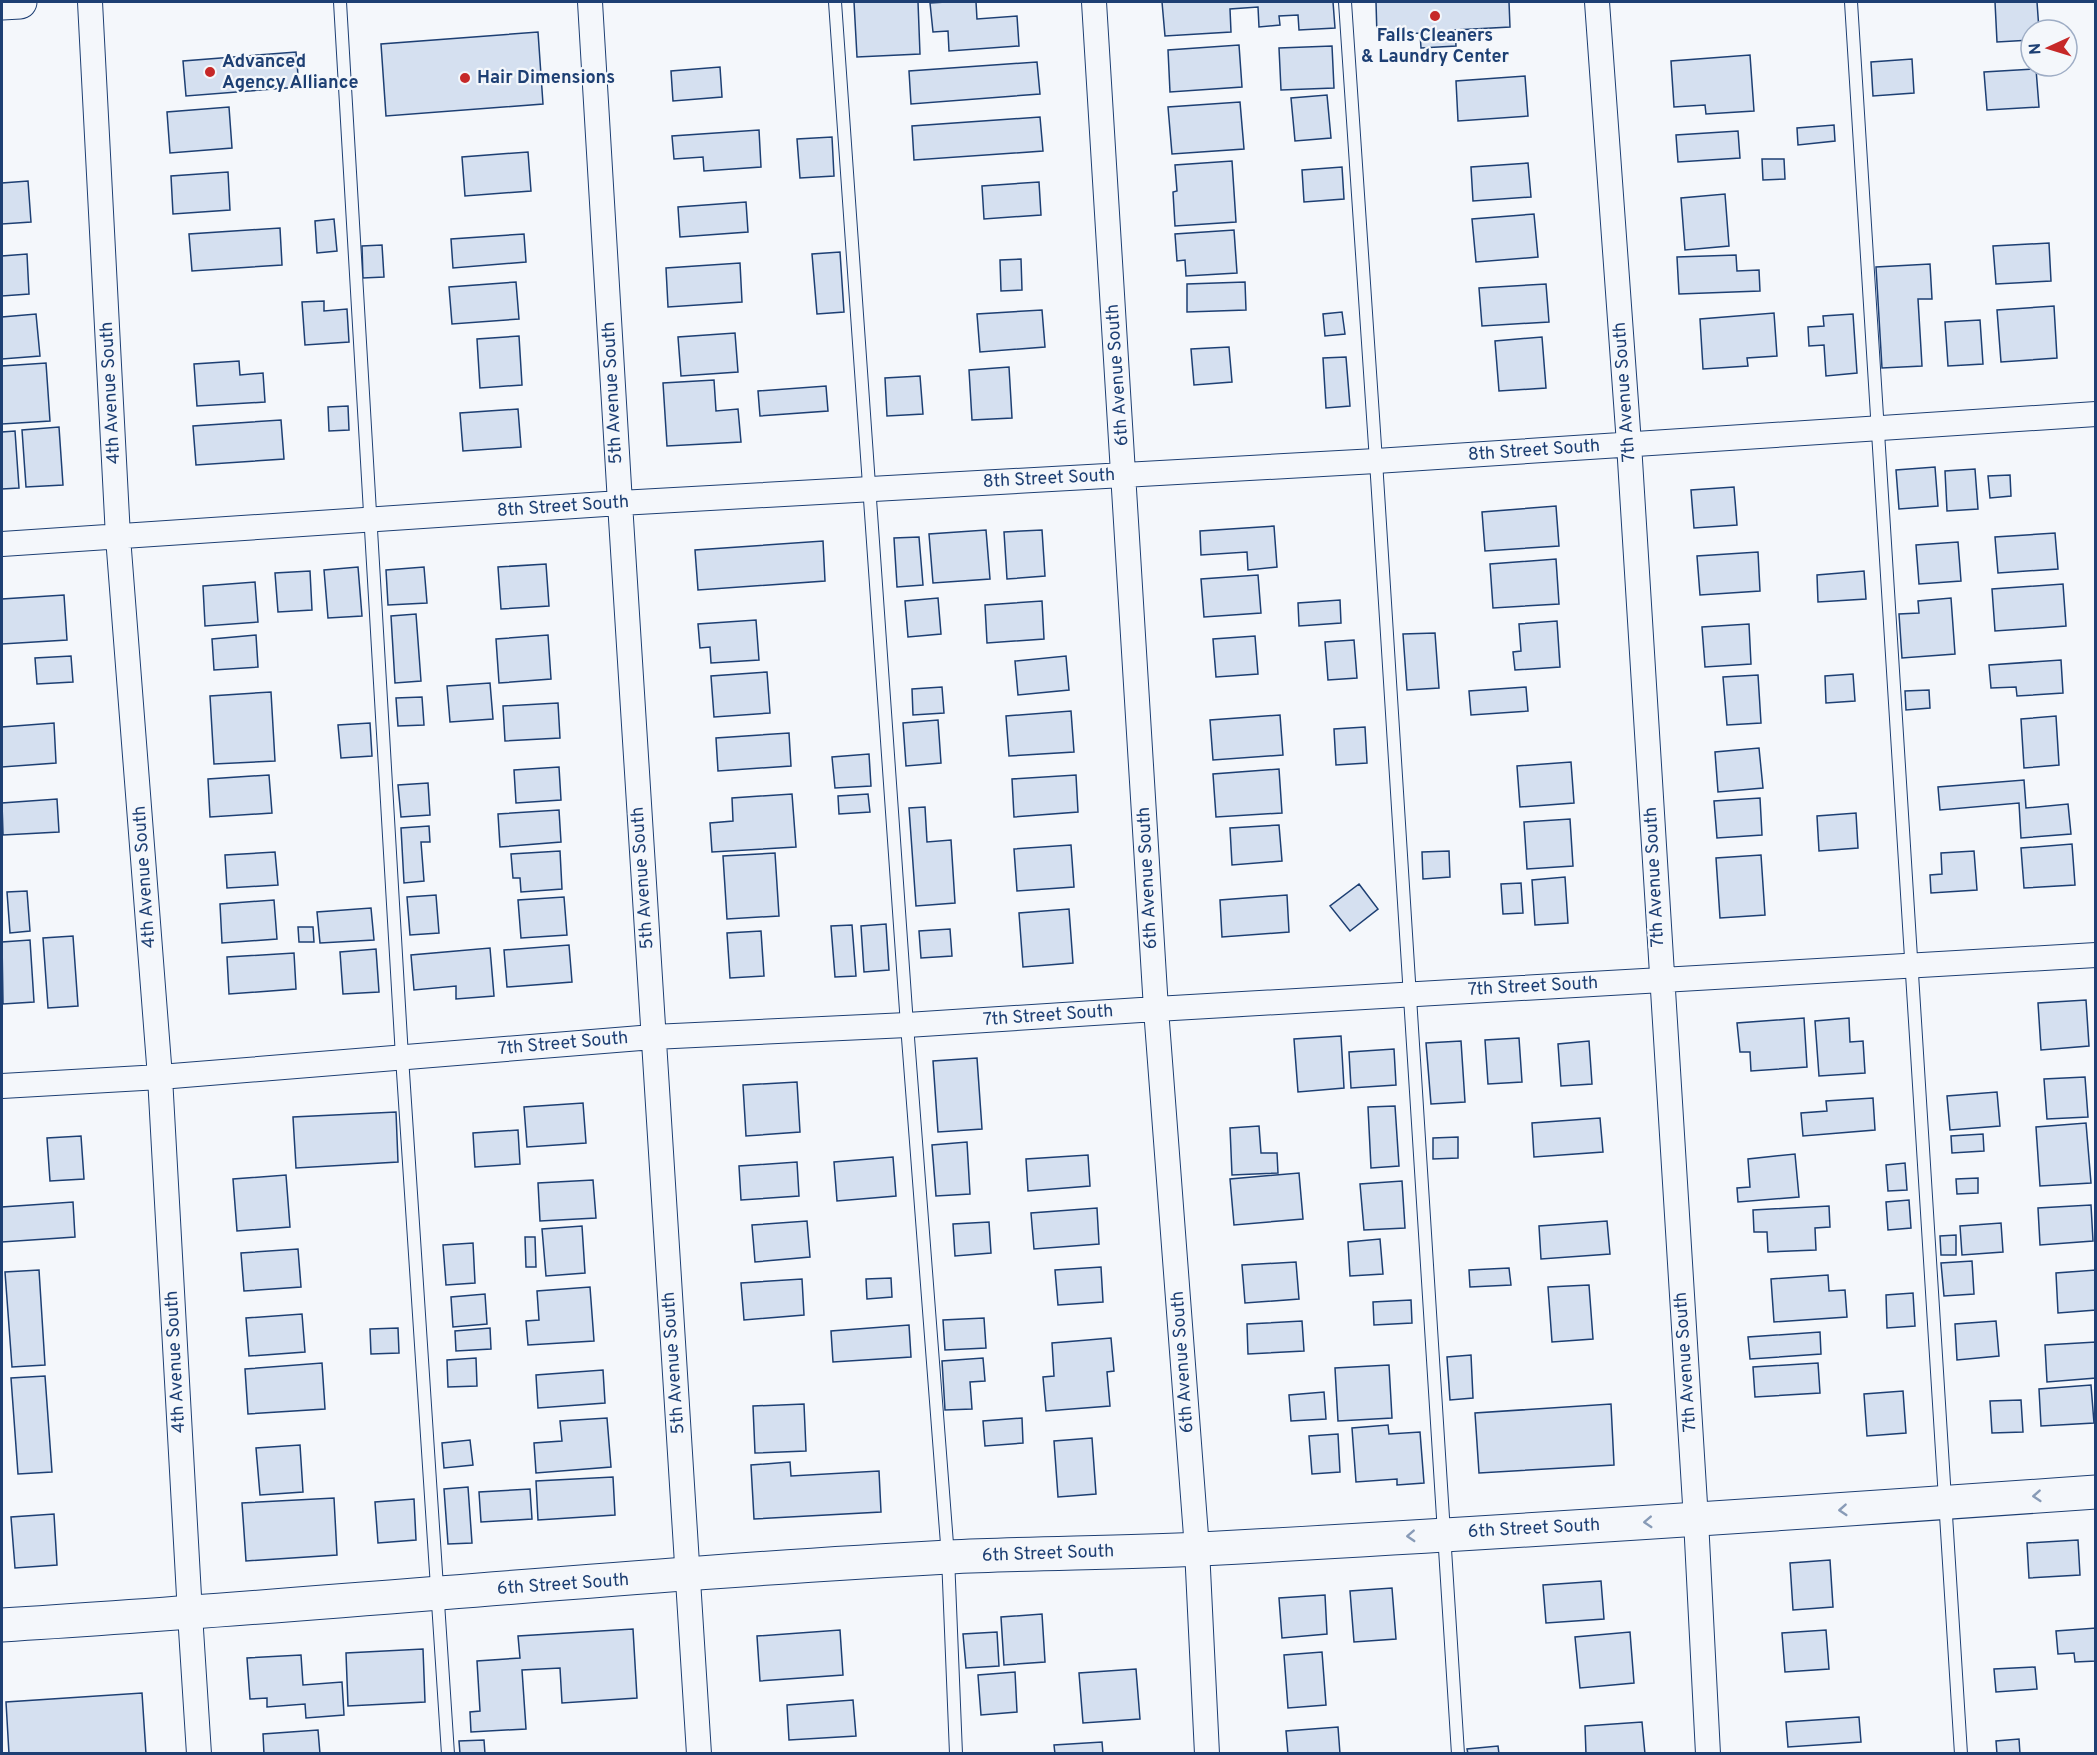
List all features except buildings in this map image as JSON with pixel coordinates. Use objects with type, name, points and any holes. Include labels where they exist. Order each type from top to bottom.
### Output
[{"type":"main road","points":[[2,3],[20,2]]},
{"type":"main road","name":"6th Street South","points":[[2,1625],[190,1614],[948,1557],[1197,1549],[1696,1520],[2096,1492]]},
{"type":"street","name":"4th Avenue South","points":[[90,2],[118,537],[160,1077],[199,1754]]},
{"type":"street","name":"5th Avenue South","points":[[590,2],[699,1754]]},
{"type":"street","name":"6th Avenue South","points":[[1094,2],[1156,1009],[1197,1549],[1207,1754]]},
{"type":"street","name":"7th Avenue South","points":[[1597,2],[1629,444],[1696,1520],[1708,1754]]},
{"type":"street","name":"8th Street South","points":[[2,544],[620,502],[1376,461],[2096,414]]},
{"type":"street","name":"7th Street South","points":[[2,1086],[160,1077],[654,1037],[907,1025],[1409,994],[2096,956]]},
{"type":"lane","points":[[340,2],[402,1057],[448,1754]]},
{"type":"lane","points":[[836,2],[907,1025],[948,1557],[956,1754]]},
{"type":"lane","points":[[1345,2],[1458,1754]]},
{"type":"lane","points":[[1851,2],[1947,1502],[1961,1754]]},
{"type":"place","name":"Falls Cleaners & Laundry Center","points":[[1435,16]]},
{"type":"place","name":"Advanced Agency Alliance","points":[[210,72]]},
{"type":"place","name":"Hair Dimensions","points":[[465,78]]}]
